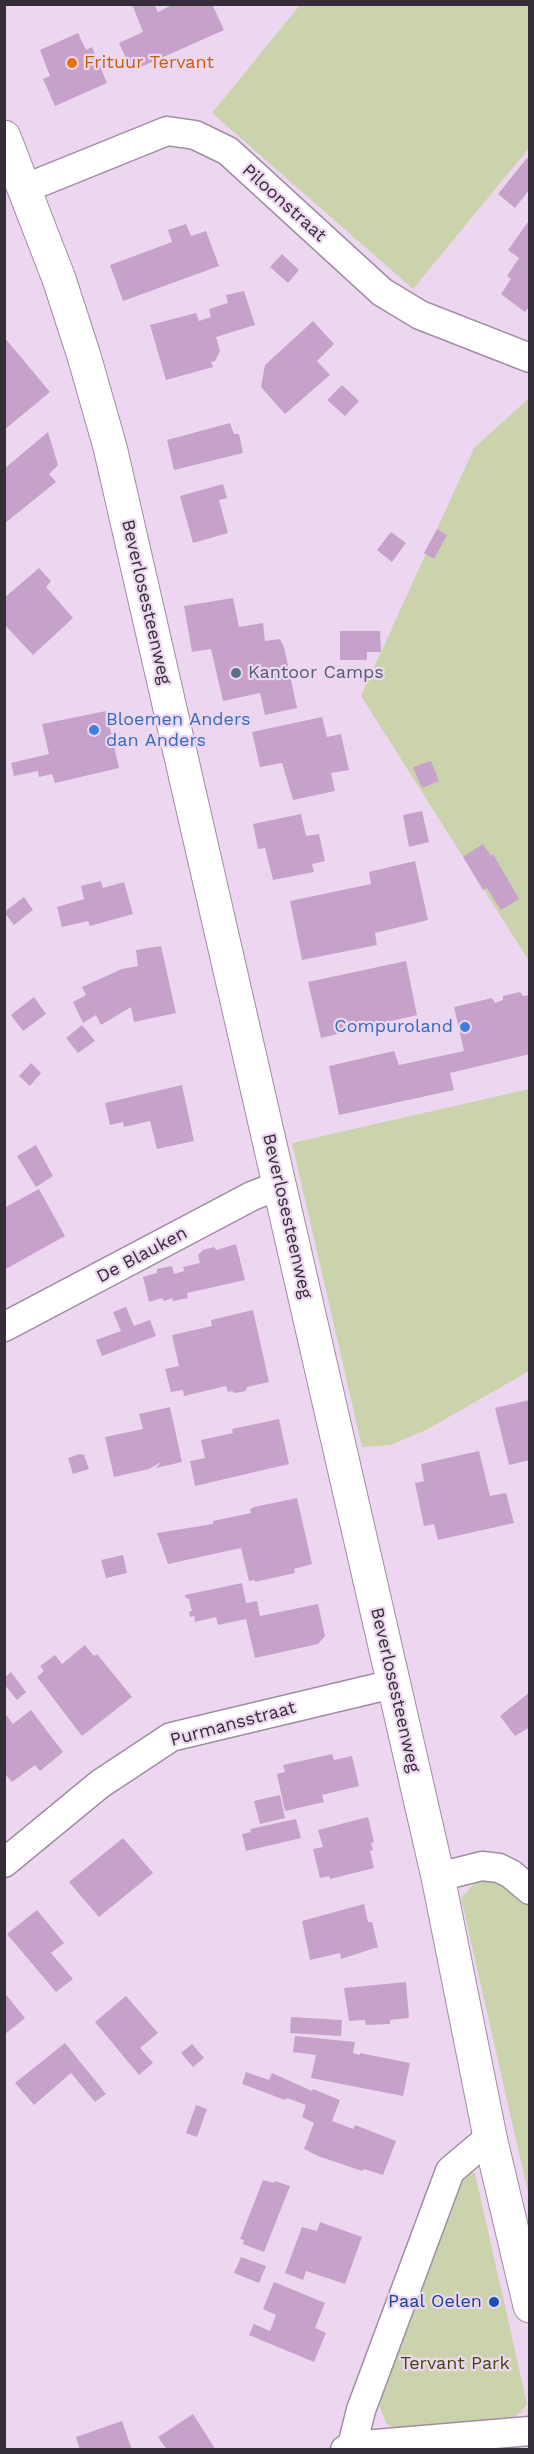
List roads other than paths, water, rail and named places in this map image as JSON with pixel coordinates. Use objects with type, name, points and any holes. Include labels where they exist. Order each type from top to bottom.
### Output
[{"type":"street","name":"Piloonstraat","points":[[26,188],[166,131],[195,135],[228,152],[382,292],[420,315],[530,358]]},
{"type":"street","name":"Beverlosesteenweg","points":[[4,137],[26,188],[84,356],[110,447],[438,1877],[490,2137],[530,2306]]},
{"type":"street","name":"De Blauken","points":[[4,1327],[252,1196],[280,1185]]},
{"type":"street","name":"Purmansstraat","points":[[4,1863],[100,1784],[171,1737],[393,1684]]},
{"type":"street","points":[[438,1877],[482,1866],[491,1867],[511,1874],[530,1890]]},
{"type":"street","points":[[490,2137],[450,2171],[349,2447],[530,2431]]},
{"type":"place","name":"Frituur Tervant","points":[[72,63]]},
{"type":"place","name":"Kantoor Camps","points":[[236,673]]},
{"type":"place","name":"Bloemen Anders dan Anders","points":[[94,730]]},
{"type":"place","name":"Compuroland","points":[[465,1027]]},
{"type":"place","name":"Paal Oelen","points":[[494,2302]]},
{"type":"park label","name":"Tervant Park","points":[[455,2364]]}]
